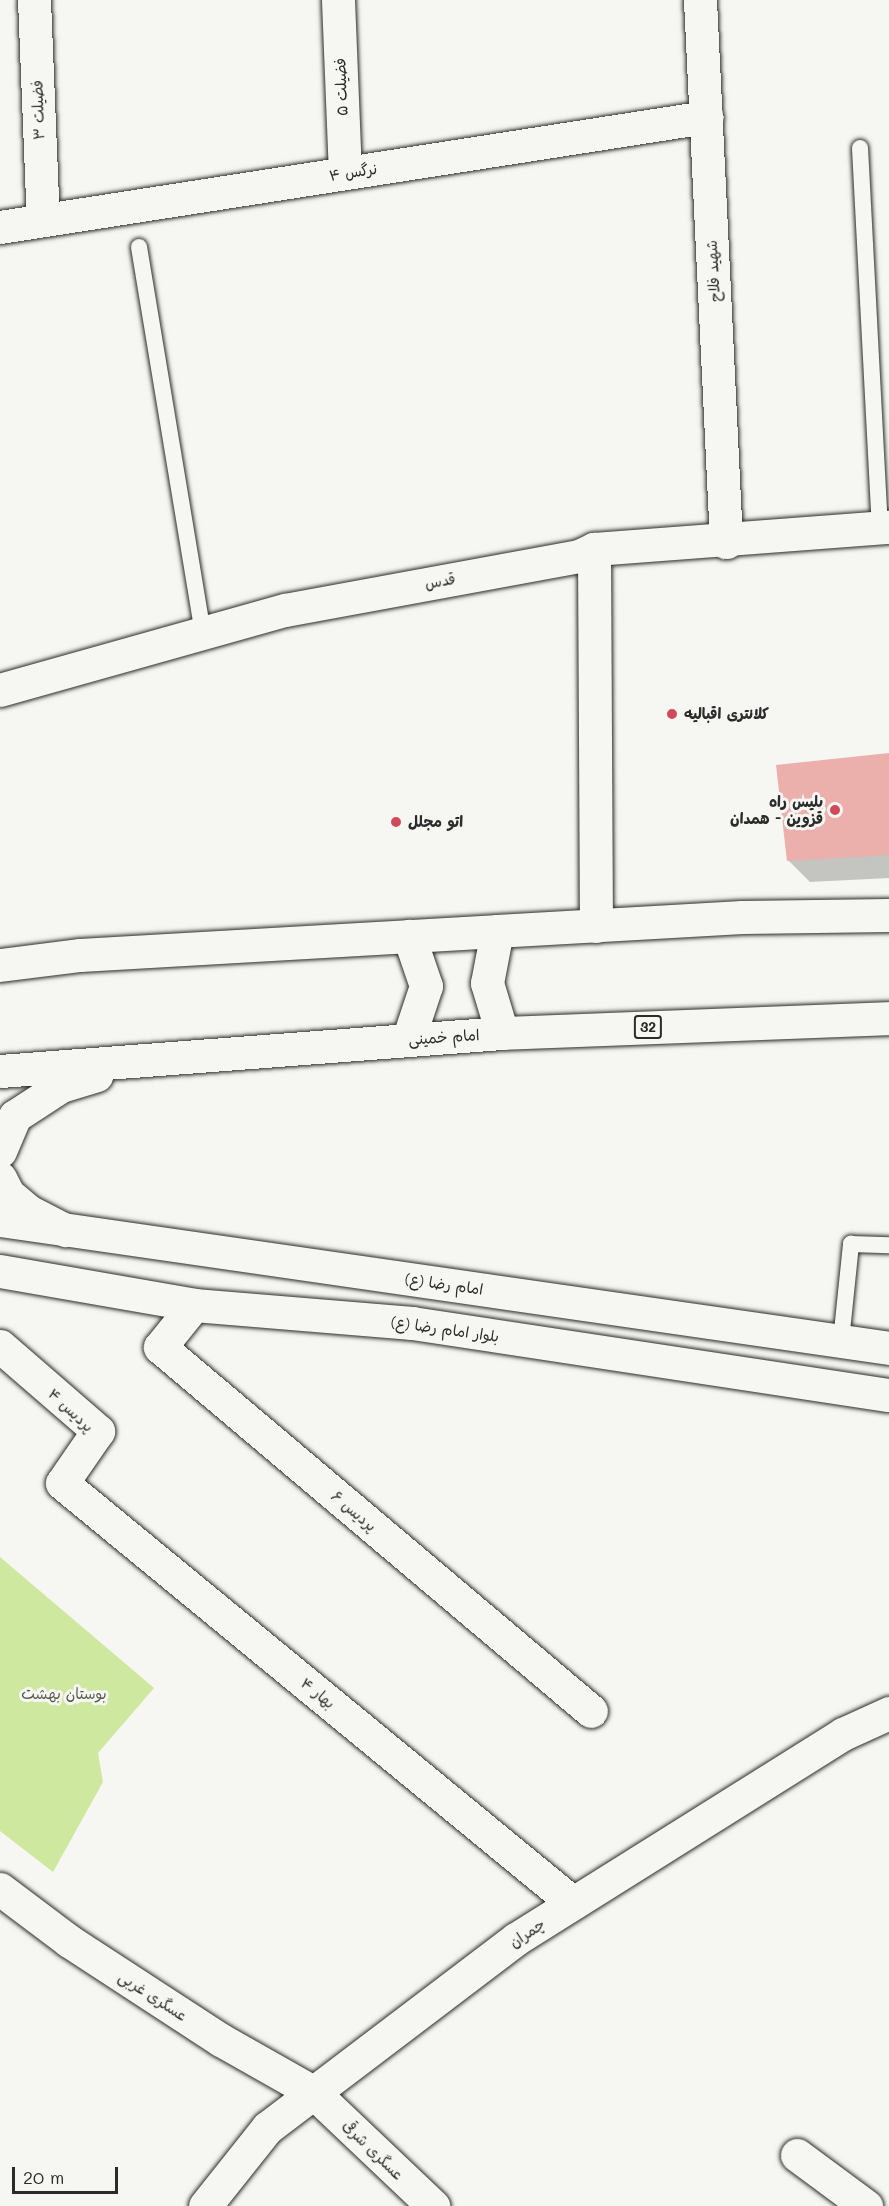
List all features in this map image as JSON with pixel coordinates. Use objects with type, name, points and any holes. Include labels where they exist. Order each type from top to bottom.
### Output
[{"type":"main road","name":"فضیلت ۳","points":[[33,0],[43,220]]},
{"type":"main road","name":"فضیلت ۵","points":[[338,0],[345,173]]},
{"type":"main road","name":"شهید فلاح","points":[[700,0],[726,542]]},
{"type":"main road","name":"نرگس ۴","points":[[0,226],[706,117]]},
{"type":"main road","name":"قدس","points":[[0,690],[285,610],[579,556],[594,549],[726,542],[884,528]]},
{"type":"main road","points":[[594,549],[596,926]]},
{"type":"main road","points":[[0,965],[80,955],[742,917],[889,915]]},
{"type":"main road","points":[[497,931],[487,983],[502,1033]]},
{"type":"main road","points":[[408,1040],[426,986],[409,936]]},
{"type":"main road","name":"امام خمینی","points":[[0,1071],[502,1033],[889,1018]]},
{"type":"main road","points":[[0,1151],[15,1116],[38,1099],[61,1086],[145,1060]]},
{"type":"main road","points":[[0,1178],[8,1194],[28,1211],[65,1230]]},
{"type":"main road","name":"امام رضا (ع)","points":[[0,1220],[889,1348]]},
{"type":"main road","name":"بلوار امام رضا (ع)","points":[[0,1271],[194,1305],[412,1323],[889,1395]]},
{"type":"main road","name":"پردیس ۶","points":[[194,1305],[159,1347],[591,1711]]},
{"type":"main road","name":"پردیس ۴","points":[[0,1346],[98,1431],[62,1483]]},
{"type":"main road","name":"بهار ۴","points":[[62,1483],[573,1903]]},
{"type":"main road","name":"چمران","points":[[205,2206],[267,2128],[516,1939],[843,1734],[889,1713]]},
{"type":"main road","points":[[843,1734],[889,1740]]},
{"type":"main road","name":"عسگری غربی","points":[[0,1889],[78,1947],[221,2040],[312,2092]]},
{"type":"main road","name":"عسگری شرقی","points":[[312,2092],[434,2206]]},
{"type":"main road","points":[[797,2155],[864,2206]]},
{"type":"lane","points":[[860,148],[884,528]]},
{"type":"lane","points":[[139,247],[203,633]]},
{"type":"lane","points":[[841,1341],[851,1244],[889,1245]]},
{"type":"green space","name":"بوستان بهشت","points":[[0,1557],[154,1688],[98,1753],[103,1782],[53,1872],[0,1831]]},
{"type":"building","name":"پلیس راه قزوین - همدان","points":[[889,753],[889,855],[787,861],[776,765]]},
{"type":"place","name":"کلانتری اقبالیه","points":[[672,714]]},
{"type":"place","name":"پلیس راه قزوین - همدان","points":[[835,810]]},
{"type":"place","name":"اتو مجلل","points":[[396,822]]}]
